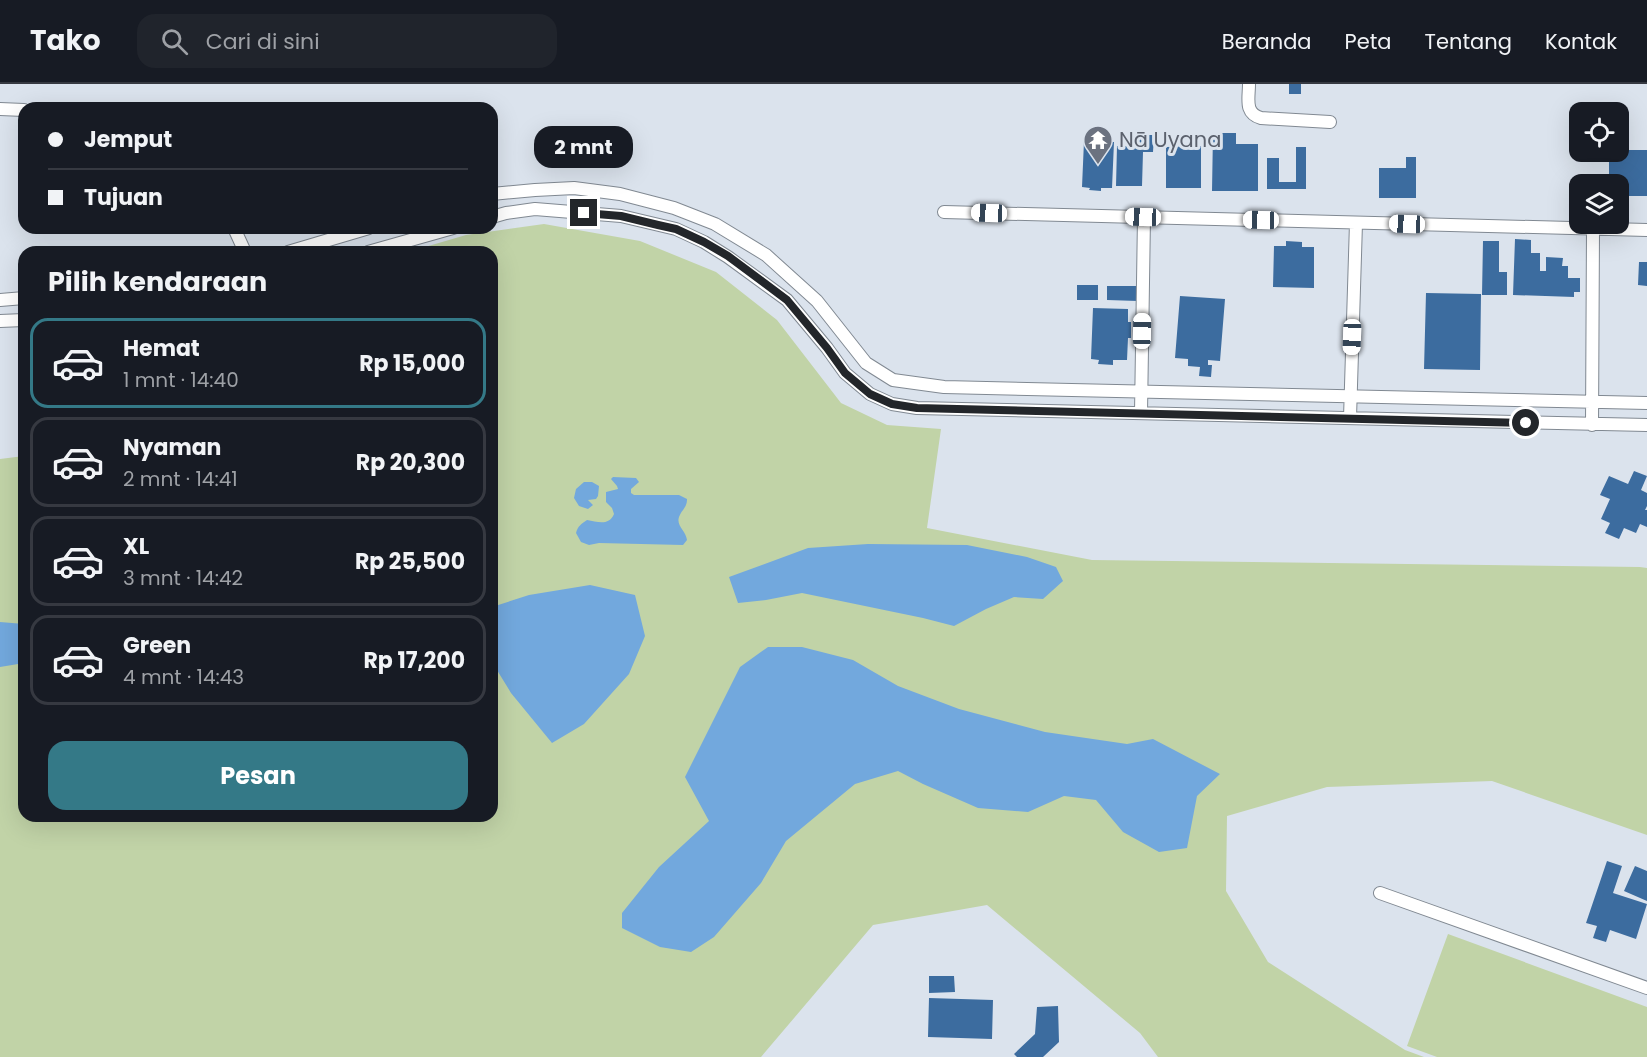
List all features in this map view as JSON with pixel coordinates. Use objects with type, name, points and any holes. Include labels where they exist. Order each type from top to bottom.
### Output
[{"type":"street","points":[[1249,84],[1249,107],[1253,116],[1330,122]]},
{"type":"street","points":[[0,109],[18,110]]},
{"type":"street","points":[[498,193],[574,188],[620,194],[674,208],[715,224],[766,255],[817,301],[866,363],[893,380],[944,387],[1647,403]]},
{"type":"street","points":[[498,215],[535,209],[621,216],[676,229],[704,242],[728,256],[787,300],[845,373],[870,394],[892,404],[917,408],[1647,425]]},
{"type":"street","points":[[944,212],[1569,228]]},
{"type":"street","points":[[1141,413],[1143,217]]},
{"type":"street","points":[[1350,418],[1356,223]]},
{"type":"street","points":[[1629,230],[1647,230]]},
{"type":"street","points":[[308,246],[349,234]]},
{"type":"street","points":[[389,246],[432,234]]},
{"type":"street","points":[[1592,424],[1593,234]]},
{"type":"street","points":[[0,300],[18,298]]},
{"type":"street","points":[[0,321],[18,320]]},
{"type":"street","points":[[1380,893],[1647,988]]},
{"type":"green space","points":[[544,224],[640,241],[716,272],[777,320],[841,403],[887,425],[941,429],[927,528],[1092,560],[1647,568],[1647,835],[1492,781],[1327,787],[1227,816],[1226,891],[1268,962],[1405,1050],[1424,1057],[1158,1057],[1140,1033],[987,905],[873,925],[761,1057],[0,1057],[0,459],[18,457],[18,822],[498,822],[498,246],[428,246],[466,235],[498,234],[498,230]]},
{"type":"green space","points":[[1448,934],[1647,1007],[1647,1057],[1437,1057],[1407,1046]]},
{"type":"water","points":[[613,477],[636,478],[639,482],[631,489],[634,495],[679,495],[687,499],[678,520],[687,540],[683,545],[599,543],[589,545],[581,542],[576,533],[581,524],[587,520],[606,522],[614,514],[606,502],[606,492],[618,489],[611,479]]},
{"type":"water","points":[[584,482],[592,482],[599,486],[596,499],[588,500],[593,505],[588,509],[579,506],[574,498],[576,489]]},
{"type":"water","points":[[868,544],[967,545],[1027,557],[1056,567],[1063,581],[1043,599],[1014,597],[954,626],[802,593],[738,603],[729,577],[808,548]]},
{"type":"water","points":[[590,585],[635,595],[645,636],[629,674],[584,724],[552,743],[511,693],[498,672],[498,605],[529,595]]},
{"type":"water","points":[[0,622],[18,624],[18,664],[0,667]]},
{"type":"water","points":[[768,647],[802,647],[853,660],[898,686],[959,709],[1045,732],[1127,744],[1153,739],[1220,774],[1197,796],[1187,848],[1159,852],[1123,832],[1096,800],[1064,796],[1028,812],[978,808],[898,771],[855,784],[786,841],[761,883],[714,937],[691,952],[660,947],[622,928],[622,913],[659,867],[709,821],[685,777],[740,667]]},
{"type":"building","points":[[1289,84],[1301,84],[1301,94],[1289,94]]},
{"type":"building","points":[[1213,133],[1236,133],[1236,144],[1258,144],[1258,191],[1212,191]]},
{"type":"building","points":[[1128,135],[1154,135],[1153,152],[1143,152],[1142,186],[1116,186],[1117,146],[1127,146]]},
{"type":"building","name":"Nā Uyana","points":[[1084,141],[1114,142],[1112,188],[1101,188],[1101,191],[1082,187]]},
{"type":"building","points":[[1201,146],[1201,188],[1166,188],[1166,147]]},
{"type":"building","points":[[1296,147],[1306,147],[1306,189],[1267,189],[1267,158],[1279,158],[1279,182],[1296,182]]},
{"type":"building","points":[[1629,150],[1647,150],[1647,196],[1629,196],[1629,174],[1609,174],[1609,162],[1629,162]]},
{"type":"building","points":[[1406,157],[1416,157],[1416,198],[1379,198],[1379,168],[1406,168]]},
{"type":"building","points":[[1515,239],[1531,240],[1531,253],[1540,253],[1540,271],[1546,271],[1546,257],[1563,258],[1562,266],[1568,266],[1568,278],[1580,278],[1580,292],[1574,292],[1574,297],[1513,295]]},
{"type":"building","points":[[1286,241],[1302,242],[1302,247],[1314,247],[1314,288],[1273,287],[1274,246],[1286,246]]},
{"type":"building","points":[[1483,241],[1499,241],[1499,272],[1507,272],[1507,295],[1482,295]]},
{"type":"building","points":[[1639,262],[1647,262],[1647,286],[1638,285]]},
{"type":"building","points":[[1077,285],[1098,285],[1098,300],[1077,300]]},
{"type":"building","points":[[1107,286],[1138,286],[1138,301],[1107,300]]},
{"type":"building","points":[[1426,293],[1481,294],[1480,370],[1424,369]]},
{"type":"building","points":[[1180,296],[1225,299],[1220,361],[1208,360],[1208,365],[1212,365],[1211,377],[1199,376],[1200,367],[1188,366],[1188,359],[1175,358]]},
{"type":"building","points":[[1093,308],[1128,309],[1131,338],[1128,338],[1127,360],[1113,360],[1113,365],[1098,364],[1099,360],[1091,359]]},
{"type":"building","points":[[1634,471],[1647,476],[1641,490],[1647,493],[1645,510],[1647,510],[1647,527],[1640,524],[1636,533],[1624,528],[1619,539],[1605,533],[1610,523],[1601,519],[1610,499],[1600,495],[1609,476],[1628,484]]},
{"type":"building","points":[[1607,861],[1622,866],[1613,893],[1647,904],[1636,939],[1610,930],[1606,942],[1593,938],[1597,926],[1586,923]]},
{"type":"building","points":[[1635,866],[1647,871],[1647,901],[1624,891]]},
{"type":"building","points":[[929,976],[954,976],[955,992],[929,993]]},
{"type":"building","points":[[929,998],[993,1000],[992,1039],[928,1037]]},
{"type":"building","points":[[1058,1006],[1059,1042],[1043,1057],[1017,1057],[1014,1054],[1035,1034],[1037,1007]]},
{"type":"place","name":"Nā Uyana","points":[[1098,166]]},
{"type":"route","points":[[584,213],[621,216],[676,229],[728,256],[787,300],[845,373],[870,394],[892,404],[917,408],[1526,423]]}]
